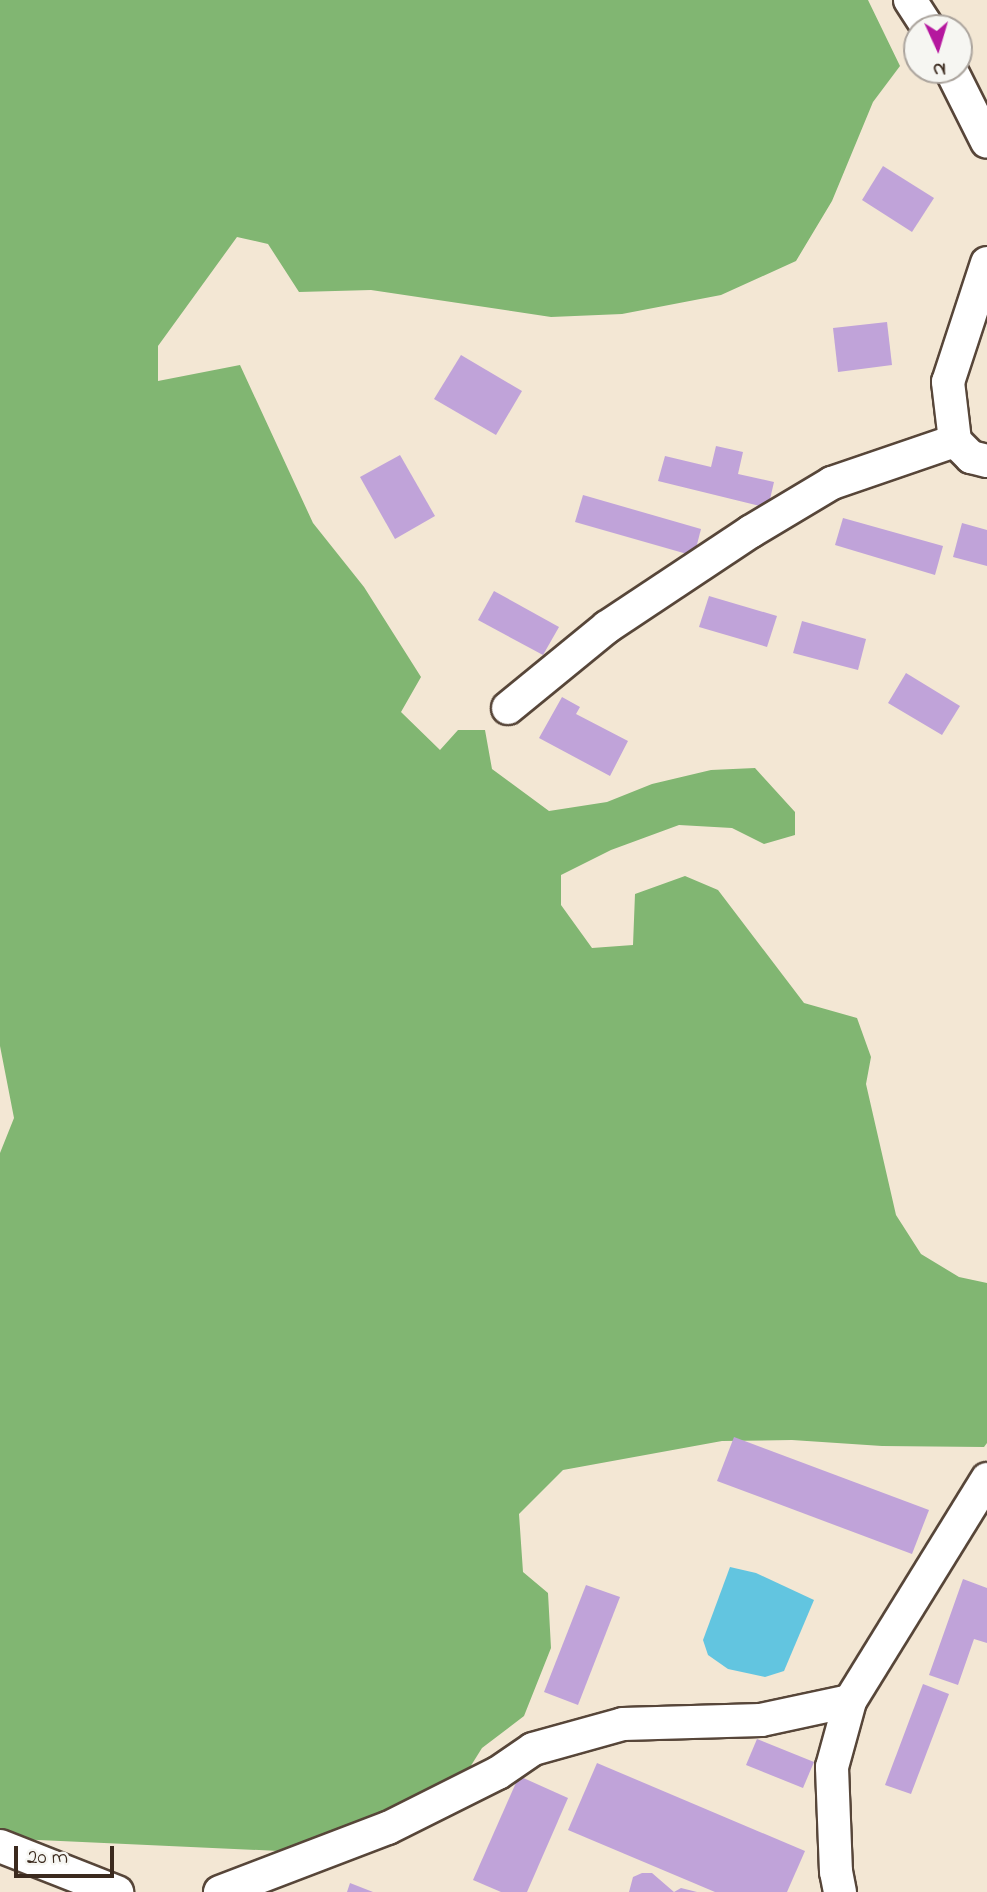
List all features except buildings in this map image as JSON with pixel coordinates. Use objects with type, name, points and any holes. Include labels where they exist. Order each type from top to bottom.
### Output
[{"type":"street","points":[[958,84],[987,142]]},
{"type":"street","points":[[987,263],[947,382],[955,441],[971,457],[987,461]]},
{"type":"street","points":[[508,708],[607,627],[820,490],[832,483],[955,441]]},
{"type":"street","points":[[840,1892],[836,1872],[832,1767],[850,1701],[987,1479]]},
{"type":"street","points":[[220,1892],[388,1828],[498,1773],[533,1749],[623,1724],[761,1720],[850,1701]]},
{"type":"street","points":[[0,1846],[117,1892]]},
{"type":"green space","points":[[0,0],[868,0],[900,66],[873,102],[832,201],[796,261],[721,295],[622,314],[551,317],[371,290],[299,292],[268,244],[237,237],[158,346],[158,381],[240,365],[313,523],[364,587],[421,677],[401,712],[440,750],[458,730],[485,730],[492,769],[549,811],[607,802],[652,784],[711,770],[755,768],[795,812],[795,835],[764,844],[732,828],[679,825],[611,850],[561,875],[561,905],[592,948],[633,945],[635,894],[685,876],[718,890],[804,1003],[857,1018],[871,1057],[866,1084],[896,1215],[921,1254],[959,1277],[987,1283],[987,1443],[984,1447],[882,1446],[792,1440],[722,1441],[563,1470],[519,1514],[523,1572],[548,1593],[551,1648],[524,1716],[482,1748],[457,1788],[364,1825],[279,1851],[17,1839],[0,1830],[0,1153],[14,1118],[0,1046]]},
{"type":"water","points":[[730,1567],[756,1573],[814,1600],[784,1671],[765,1677],[728,1669],[708,1655],[703,1640]]}]
